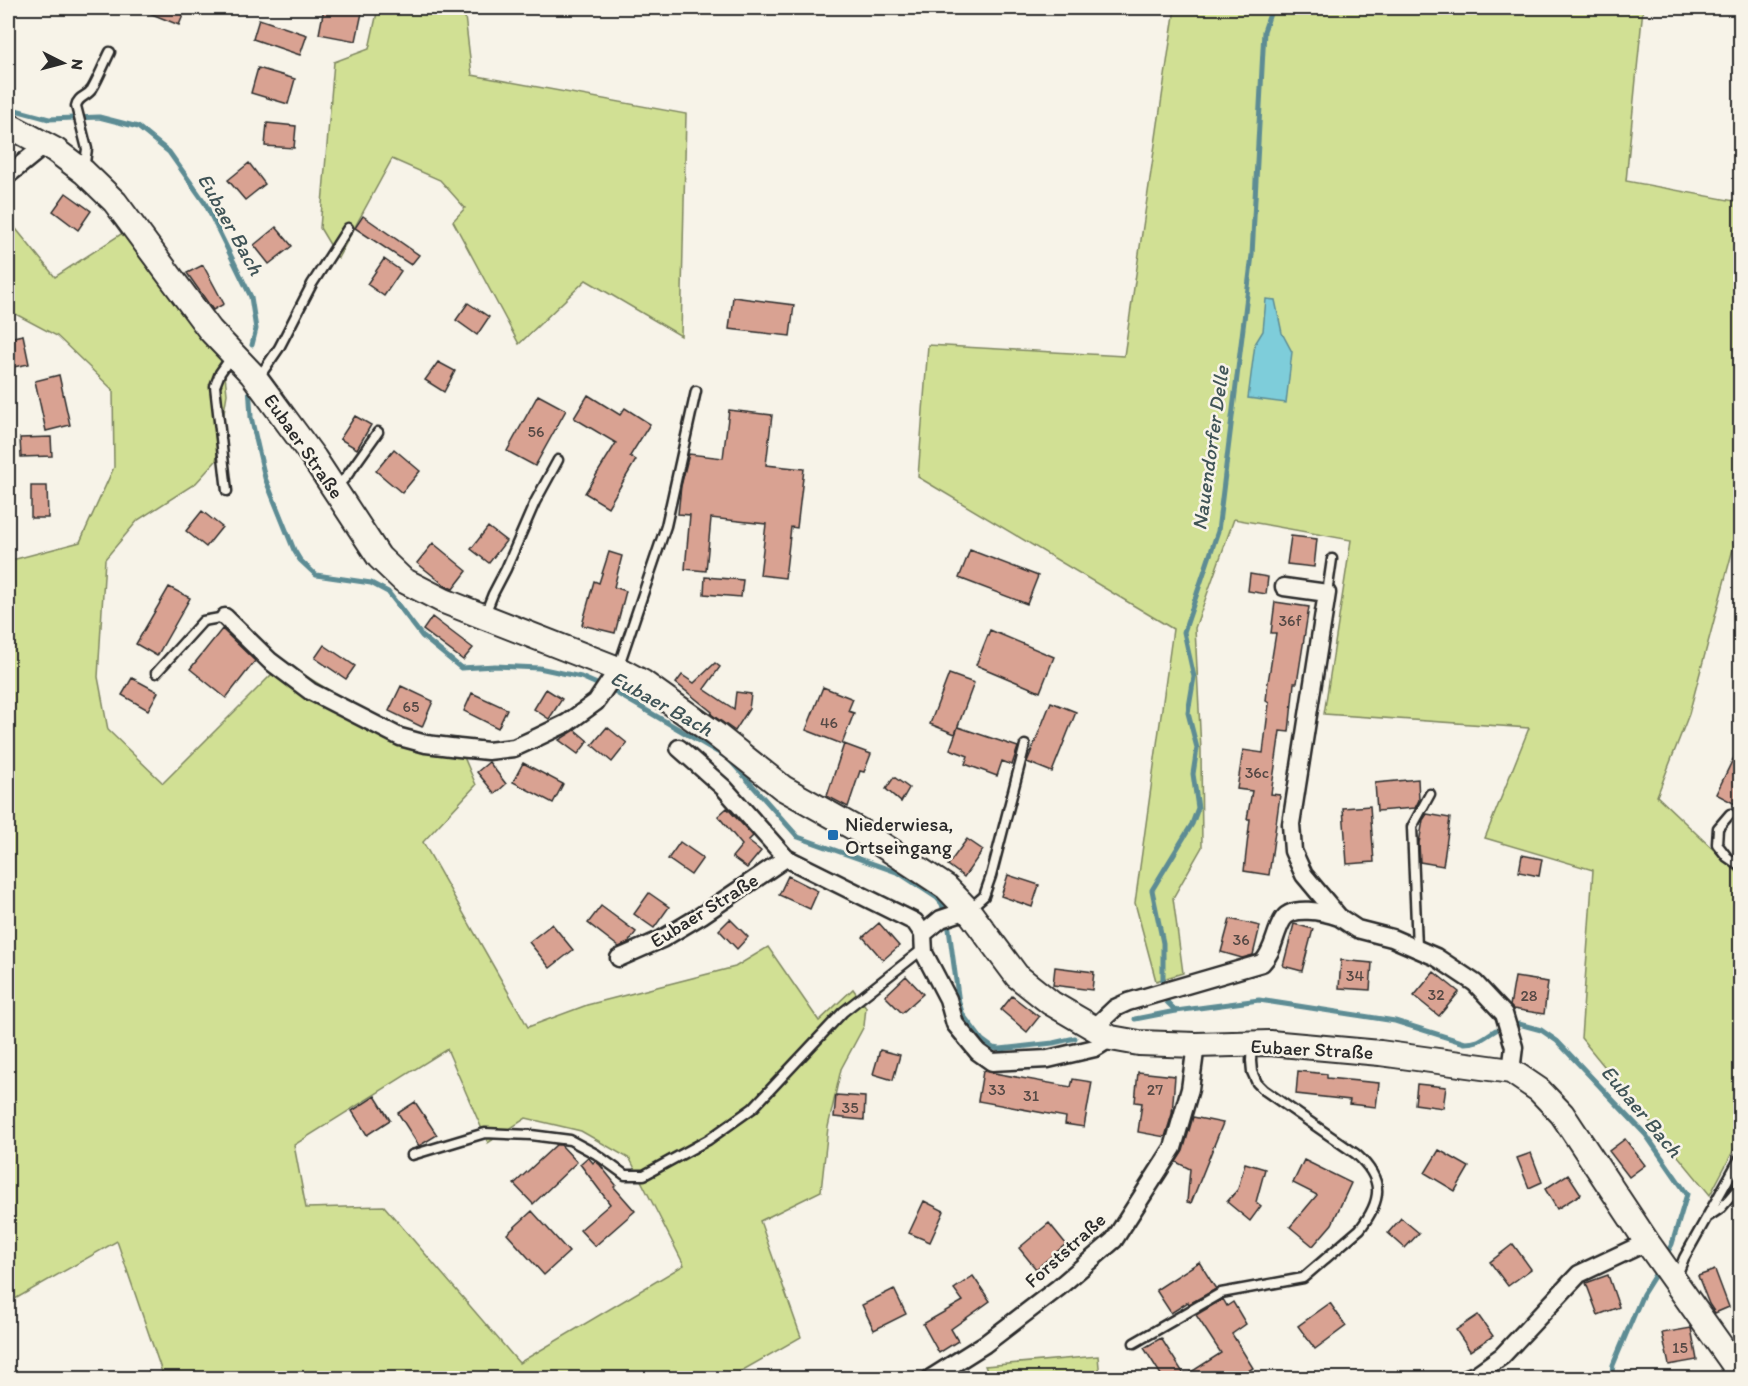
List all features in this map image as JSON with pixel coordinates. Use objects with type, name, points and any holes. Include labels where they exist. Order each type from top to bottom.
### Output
[{"type":"street","name":"Eubaer Straße","points":[[8,125],[55,150],[84,172],[115,202],[210,330],[257,380],[379,556],[403,580],[444,601],[484,617],[610,682],[642,682],[715,734],[783,788],[867,835],[946,887],[955,914],[1017,976],[1051,1003],[1103,1033],[1139,1043],[1196,1045],[1270,1043],[1380,1053],[1511,1071],[1539,1090],[1562,1114],[1662,1263],[1740,1373]]},
{"type":"street","points":[[8,175],[45,145]]},
{"type":"street","points":[[1284,587],[1327,592],[1291,824],[1293,851],[1304,875],[1339,917]]},
{"type":"street","points":[[225,617],[270,661],[310,691],[400,737],[426,744],[488,751],[514,748],[567,723],[586,711],[597,702],[610,682]]},
{"type":"street","points":[[679,748],[724,788],[786,858],[915,922],[923,941],[928,964],[948,999],[955,1024],[978,1052],[992,1062],[1048,1059],[1095,1048],[1115,1008],[1128,1002],[1262,963],[1271,950],[1282,918],[1302,911],[1320,911],[1339,917],[1357,929],[1417,947],[1475,983],[1504,1014],[1514,1047],[1511,1071]]},
{"type":"street","name":"Eubaer Straße","points":[[619,958],[662,939],[786,858]]},
{"type":"street","points":[[923,941],[955,914]]},
{"type":"street","name":"Forststraße","points":[[931,1378],[985,1344],[1058,1288],[1114,1240],[1173,1148],[1190,1089],[1196,1045]]},
{"type":"street","points":[[1467,1378],[1477,1374],[1502,1356],[1580,1274],[1662,1263]]},
{"type":"lane","points":[[84,172],[87,149],[77,110],[77,101],[91,91],[110,52]]},
{"type":"lane","points":[[257,380],[279,348],[312,284],[348,228]]},
{"type":"lane","points":[[227,491],[216,386],[220,373],[234,355]]},
{"type":"lane","points":[[610,682],[666,526],[696,392]]},
{"type":"lane","points":[[334,488],[346,477],[378,432]]},
{"type":"lane","points":[[484,617],[536,502],[558,460]]},
{"type":"lane","points":[[1327,592],[1332,559]]},
{"type":"lane","points":[[156,673],[203,621],[225,617]]},
{"type":"lane","points":[[955,914],[984,896],[1025,745]]},
{"type":"lane","points":[[1417,947],[1412,827],[1430,794]]},
{"type":"lane","points":[[1730,814],[1718,828],[1717,844],[1726,857],[1740,866]]},
{"type":"lane","points":[[412,1155],[485,1133],[531,1135],[570,1140],[596,1154],[625,1175],[644,1175],[708,1140],[753,1108],[843,1012],[923,941]]},
{"type":"lane","points":[[1134,1343],[1221,1293],[1303,1278],[1360,1229],[1375,1204],[1377,1187],[1375,1177],[1365,1162],[1273,1099],[1257,1083],[1252,1072],[1252,1044]]},
{"type":"lane","points":[[1662,1263],[1684,1258],[1740,1158]]},
{"type":"lane","points":[[1707,1218],[1721,1208],[1740,1186]]},
{"type":"green space","points":[[378,8],[464,8],[472,75],[686,114],[681,336],[586,280],[519,344],[453,221],[465,208],[440,180],[392,159],[338,258],[320,228],[334,62],[369,49]]},
{"type":"green space","points":[[1175,8],[1643,8],[1626,181],[1740,202],[1740,543],[1733,549],[1689,714],[1657,796],[1740,875],[1740,1138],[1710,1195],[1581,1038],[1593,870],[1485,838],[1529,728],[1324,714],[1351,540],[1234,519],[1195,628],[1201,750],[1202,847],[1173,898],[1183,973],[1156,981],[1135,903],[1173,629],[918,477],[928,345],[1124,356]]},
{"type":"green space","points":[[8,219],[55,277],[141,221],[220,329],[227,394],[216,461],[196,483],[138,520],[105,559],[98,677],[108,730],[163,783],[284,662],[334,693],[385,720],[430,738],[458,743],[476,785],[423,842],[528,1027],[587,1005],[735,967],[768,947],[819,1021],[853,989],[866,1007],[864,1026],[841,1069],[828,1127],[821,1191],[760,1221],[801,1337],[729,1378],[164,1378],[117,1241],[8,1303],[8,561],[80,542],[114,467],[113,390],[57,336],[8,310]],"holes":[[[447,1049],[488,1143],[526,1118],[581,1131],[630,1159],[684,1265],[519,1363],[384,1206],[306,1208],[294,1145]]]},
{"type":"green space","points":[[1098,1356],[1100,1378],[990,1378],[985,1366]]},
{"type":"water","points":[[1266,299],[1275,300],[1282,333],[1292,352],[1286,403],[1248,398],[1255,344],[1263,331]]},
{"type":"building","points":[[137,8],[186,8],[179,25]]},
{"type":"building","points":[[324,8],[363,8],[356,41],[319,34]]},
{"type":"building","points":[[259,19],[307,35],[300,55],[253,39]]},
{"type":"building","points":[[258,68],[295,79],[288,104],[251,93]]},
{"type":"building","points":[[267,123],[296,126],[294,148],[265,146]]},
{"type":"building","points":[[249,163],[265,184],[245,200],[228,180]]},
{"type":"building","points":[[66,193],[91,211],[78,230],[53,211]]},
{"type":"building","points":[[363,216],[419,255],[411,265],[355,228]]},
{"type":"building","points":[[276,227],[292,246],[269,264],[254,245]]},
{"type":"building","points":[[384,259],[401,271],[384,296],[367,284]]},
{"type":"building","points":[[203,265],[224,304],[213,310],[187,273]]},
{"type":"building","points":[[733,297],[794,305],[790,336],[729,329]]},
{"type":"building","points":[[468,303],[489,317],[477,335],[456,320]]},
{"type":"building","points":[[23,335],[29,364],[8,368],[8,338]]},
{"type":"building","points":[[438,362],[455,371],[444,392],[425,380]]},
{"type":"building","points":[[59,375],[70,425],[46,431],[35,381]]},
{"type":"building","points":[[538,395],[566,410],[535,466],[507,451]]},
{"type":"building","points":[[588,395],[620,415],[625,408],[650,424],[630,456],[636,460],[608,507],[585,493],[616,443],[574,418]]},
{"type":"building","points":[[729,410],[772,415],[766,465],[804,469],[797,528],[791,527],[785,578],[760,575],[766,524],[711,518],[706,571],[685,569],[690,515],[678,514],[681,486],[689,454],[723,458]]},
{"type":"building","points":[[355,416],[371,425],[357,449],[340,439]]},
{"type":"building","points":[[51,437],[52,456],[21,457],[20,438]]},
{"type":"building","points":[[394,449],[420,471],[402,493],[376,471]]},
{"type":"building","points":[[31,486],[47,486],[48,518],[31,518]]},
{"type":"building","points":[[202,511],[222,527],[206,547],[186,531]]},
{"type":"building","points":[[488,527],[506,541],[489,563],[471,549]]},
{"type":"building","points":[[1291,536],[1317,539],[1314,567],[1287,564]]},
{"type":"building","points":[[433,543],[467,571],[453,589],[417,563]]},
{"type":"building","points":[[970,550],[1038,576],[1027,604],[959,578]]},
{"type":"building","points":[[609,552],[622,556],[614,587],[626,591],[615,633],[582,625],[594,581],[599,583]]},
{"type":"building","points":[[1250,574],[1268,577],[1266,594],[1248,591]]},
{"type":"building","points":[[705,577],[743,580],[741,597],[704,594]]},
{"type":"building","points":[[169,587],[190,598],[157,656],[136,644]]},
{"type":"building","points":[[1275,602],[1309,607],[1297,683],[1294,683],[1289,732],[1280,731],[1271,794],[1280,795],[1269,875],[1244,871],[1250,819],[1247,819],[1252,791],[1237,789],[1243,750],[1263,753],[1269,703],[1266,701],[1268,682],[1276,633],[1271,633]]},
{"type":"building","points":[[432,617],[473,648],[463,660],[423,630]]},
{"type":"building","points":[[222,629],[255,661],[226,698],[190,669]]},
{"type":"building","points":[[990,630],[1054,657],[1040,692],[976,665]]},
{"type":"building","points":[[324,645],[355,666],[346,679],[315,658]]},
{"type":"building","points":[[715,663],[720,667],[704,689],[734,709],[736,692],[751,694],[749,709],[735,731],[711,714],[712,712],[676,683],[682,675],[694,683]]},
{"type":"building","points":[[949,674],[974,683],[955,734],[930,724]]},
{"type":"building","points":[[132,678],[158,692],[148,710],[122,695]]},
{"type":"building","points":[[401,686],[433,701],[422,727],[389,711]]},
{"type":"building","points":[[823,687],[853,699],[848,711],[854,713],[842,744],[806,730]]},
{"type":"building","points":[[546,689],[562,699],[549,719],[534,709]]},
{"type":"building","points":[[472,693],[507,709],[498,728],[464,711]]},
{"type":"building","points":[[1051,702],[1076,712],[1052,772],[1027,762]]},
{"type":"building","points":[[607,727],[627,743],[612,762],[592,745]]},
{"type":"building","points":[[958,727],[1018,747],[1012,765],[1002,761],[997,776],[965,764],[968,756],[950,749]]},
{"type":"building","points":[[575,730],[588,741],[578,754],[559,740]]},
{"type":"building","points":[[844,744],[871,754],[864,772],[860,771],[848,807],[827,796]]},
{"type":"building","points":[[1740,745],[1740,793],[1735,804],[1716,794]]},
{"type":"building","points":[[489,762],[506,784],[495,794],[477,772]]},
{"type":"building","points":[[523,763],[563,784],[553,803],[513,782]]},
{"type":"building","points":[[894,777],[909,788],[901,802],[886,789]]},
{"type":"building","points":[[1418,779],[1419,800],[1415,808],[1377,811],[1375,783]]},
{"type":"building","points":[[1370,806],[1374,862],[1347,864],[1343,808]]},
{"type":"building","points":[[727,808],[753,836],[748,841],[761,851],[747,868],[732,857],[742,845],[718,816]]},
{"type":"building","points":[[1427,814],[1450,818],[1443,866],[1420,862],[1419,843],[1423,820]]},
{"type":"building","points":[[967,839],[983,850],[964,877],[948,865]]},
{"type":"building","points":[[680,842],[703,858],[691,875],[668,859]]},
{"type":"building","points":[[1522,855],[1542,859],[1539,876],[1519,872]]},
{"type":"building","points":[[1008,875],[1039,885],[1032,907],[1001,896]]},
{"type":"building","points":[[788,876],[818,891],[810,909],[779,895]]},
{"type":"building","points":[[649,893],[669,907],[654,928],[634,914]]},
{"type":"building","points":[[601,906],[636,932],[628,943],[619,947],[588,923]]},
{"type":"building","points":[[730,919],[748,937],[737,949],[719,930]]},
{"type":"building","points":[[1230,919],[1260,926],[1253,955],[1242,958],[1221,952]]},
{"type":"building","points":[[879,923],[899,946],[883,960],[863,937]]},
{"type":"building","points":[[552,924],[573,950],[550,968],[529,942]]},
{"type":"building","points":[[1294,924],[1313,929],[1302,971],[1283,966]]},
{"type":"building","points":[[1341,960],[1372,963],[1370,990],[1339,988]]},
{"type":"building","points":[[1055,967],[1094,972],[1092,990],[1053,985]]},
{"type":"building","points":[[1434,972],[1459,992],[1439,1016],[1414,996]]},
{"type":"building","points":[[906,976],[923,994],[902,1013],[885,996]]},
{"type":"building","points":[[1515,977],[1548,982],[1544,1014],[1513,1009],[1510,1006]]},
{"type":"building","points":[[1012,996],[1039,1017],[1027,1032],[1001,1010]]},
{"type":"building","points":[[880,1050],[900,1055],[893,1080],[873,1074]]},
{"type":"building","points":[[983,1071],[1071,1087],[1073,1079],[1092,1082],[1084,1127],[1065,1124],[1066,1117],[978,1101]]},
{"type":"building","points":[[1298,1071],[1327,1074],[1327,1078],[1379,1083],[1376,1107],[1349,1104],[1350,1100],[1296,1094]]},
{"type":"building","points":[[1138,1072],[1175,1076],[1172,1114],[1165,1137],[1138,1132],[1142,1103],[1135,1102]]},
{"type":"building","points":[[1417,1084],[1446,1087],[1443,1108],[1415,1104]]},
{"type":"building","points":[[836,1095],[865,1097],[864,1120],[834,1117]]},
{"type":"building","points":[[375,1096],[390,1120],[367,1135],[352,1111]]},
{"type":"building","points":[[415,1102],[437,1135],[419,1146],[398,1113]]},
{"type":"building","points":[[1193,1117],[1223,1123],[1191,1203],[1187,1202],[1190,1169],[1176,1162],[1183,1151]]},
{"type":"building","points":[[1625,1139],[1645,1165],[1629,1177],[1609,1151]]},
{"type":"building","points":[[556,1145],[561,1145],[577,1162],[533,1204],[514,1184]]},
{"type":"building","points":[[1439,1150],[1469,1167],[1455,1191],[1425,1173]]},
{"type":"building","points":[[1531,1153],[1542,1182],[1529,1188],[1517,1158]]},
{"type":"building","points":[[588,1157],[593,1163],[595,1161],[600,1165],[616,1185],[614,1187],[635,1211],[595,1246],[580,1230],[610,1204],[580,1164]]},
{"type":"building","points":[[1304,1160],[1351,1183],[1332,1224],[1313,1246],[1290,1227],[1317,1195],[1293,1183]]},
{"type":"building","points":[[1245,1163],[1265,1169],[1256,1202],[1261,1206],[1250,1221],[1227,1202],[1238,1189]]},
{"type":"building","points":[[1568,1174],[1581,1194],[1557,1209],[1545,1189]]},
{"type":"building","points":[[924,1201],[944,1211],[930,1242],[909,1233]]},
{"type":"building","points":[[532,1211],[569,1252],[544,1275],[507,1234]]},
{"type":"building","points":[[1401,1218],[1419,1233],[1405,1248],[1388,1233]]},
{"type":"building","points":[[1049,1223],[1066,1244],[1036,1269],[1019,1248]]},
{"type":"building","points":[[1513,1244],[1531,1269],[1508,1286],[1490,1262]]},
{"type":"building","points":[[1199,1262],[1216,1289],[1171,1313],[1156,1290]]},
{"type":"building","points":[[1715,1270],[1729,1307],[1715,1313],[1698,1276]]},
{"type":"building","points":[[1608,1275],[1619,1307],[1598,1315],[1586,1283]]},
{"type":"building","points":[[973,1276],[990,1301],[951,1329],[958,1341],[939,1353],[923,1324],[963,1301],[954,1289]]},
{"type":"building","points":[[894,1289],[906,1314],[874,1330],[862,1305]]},
{"type":"building","points":[[1223,1299],[1227,1306],[1233,1302],[1246,1324],[1232,1334],[1253,1368],[1237,1378],[1163,1378],[1144,1348],[1161,1338],[1185,1376],[1221,1353],[1196,1315]]},
{"type":"building","points":[[1330,1303],[1346,1326],[1315,1349],[1298,1326]]},
{"type":"building","points":[[1478,1315],[1493,1336],[1470,1351],[1456,1330]]},
{"type":"building","points":[[1691,1328],[1697,1360],[1669,1365],[1662,1333]]},
{"type":"waterway","name":"Nauendorfer Delle","points":[[1163,983],[1163,943],[1152,890],[1192,824],[1198,808],[1193,774],[1197,748],[1188,713],[1194,677],[1184,632],[1218,531],[1252,255],[1264,31],[1272,8]]},
{"type":"waterway","name":"Eubaer Bach","points":[[8,108],[49,119],[99,117],[138,127],[169,152],[205,203],[251,297],[256,329],[252,345]]},
{"type":"waterway","name":"Eubaer Bach","points":[[249,385],[251,417],[265,478],[294,550],[300,560],[316,575],[371,583],[388,592],[422,636],[461,668],[495,666],[539,668],[581,677],[613,691],[728,758],[798,837],[899,873],[937,898],[942,904],[949,929],[959,1003],[963,1015],[982,1040],[993,1048],[1000,1049],[1075,1038]]},
{"type":"waterway","name":"Eubaer Bach","points":[[1135,1019],[1259,1000],[1395,1021],[1465,1043],[1478,1041],[1496,1030]]},
{"type":"waterway","points":[[1167,1002],[1176,1011]]},
{"type":"waterway","name":"Eubaer Bach","points":[[1519,1024],[1541,1030],[1557,1041],[1646,1135],[1687,1194],[1672,1244],[1665,1257]]},
{"type":"waterway","name":"Eubaer Bach","points":[[1617,1378],[1612,1372],[1613,1365],[1643,1294],[1658,1270]]},
{"type":"place","name":"Niederwiesa, Ortseingang","points":[[833,835]]}]
